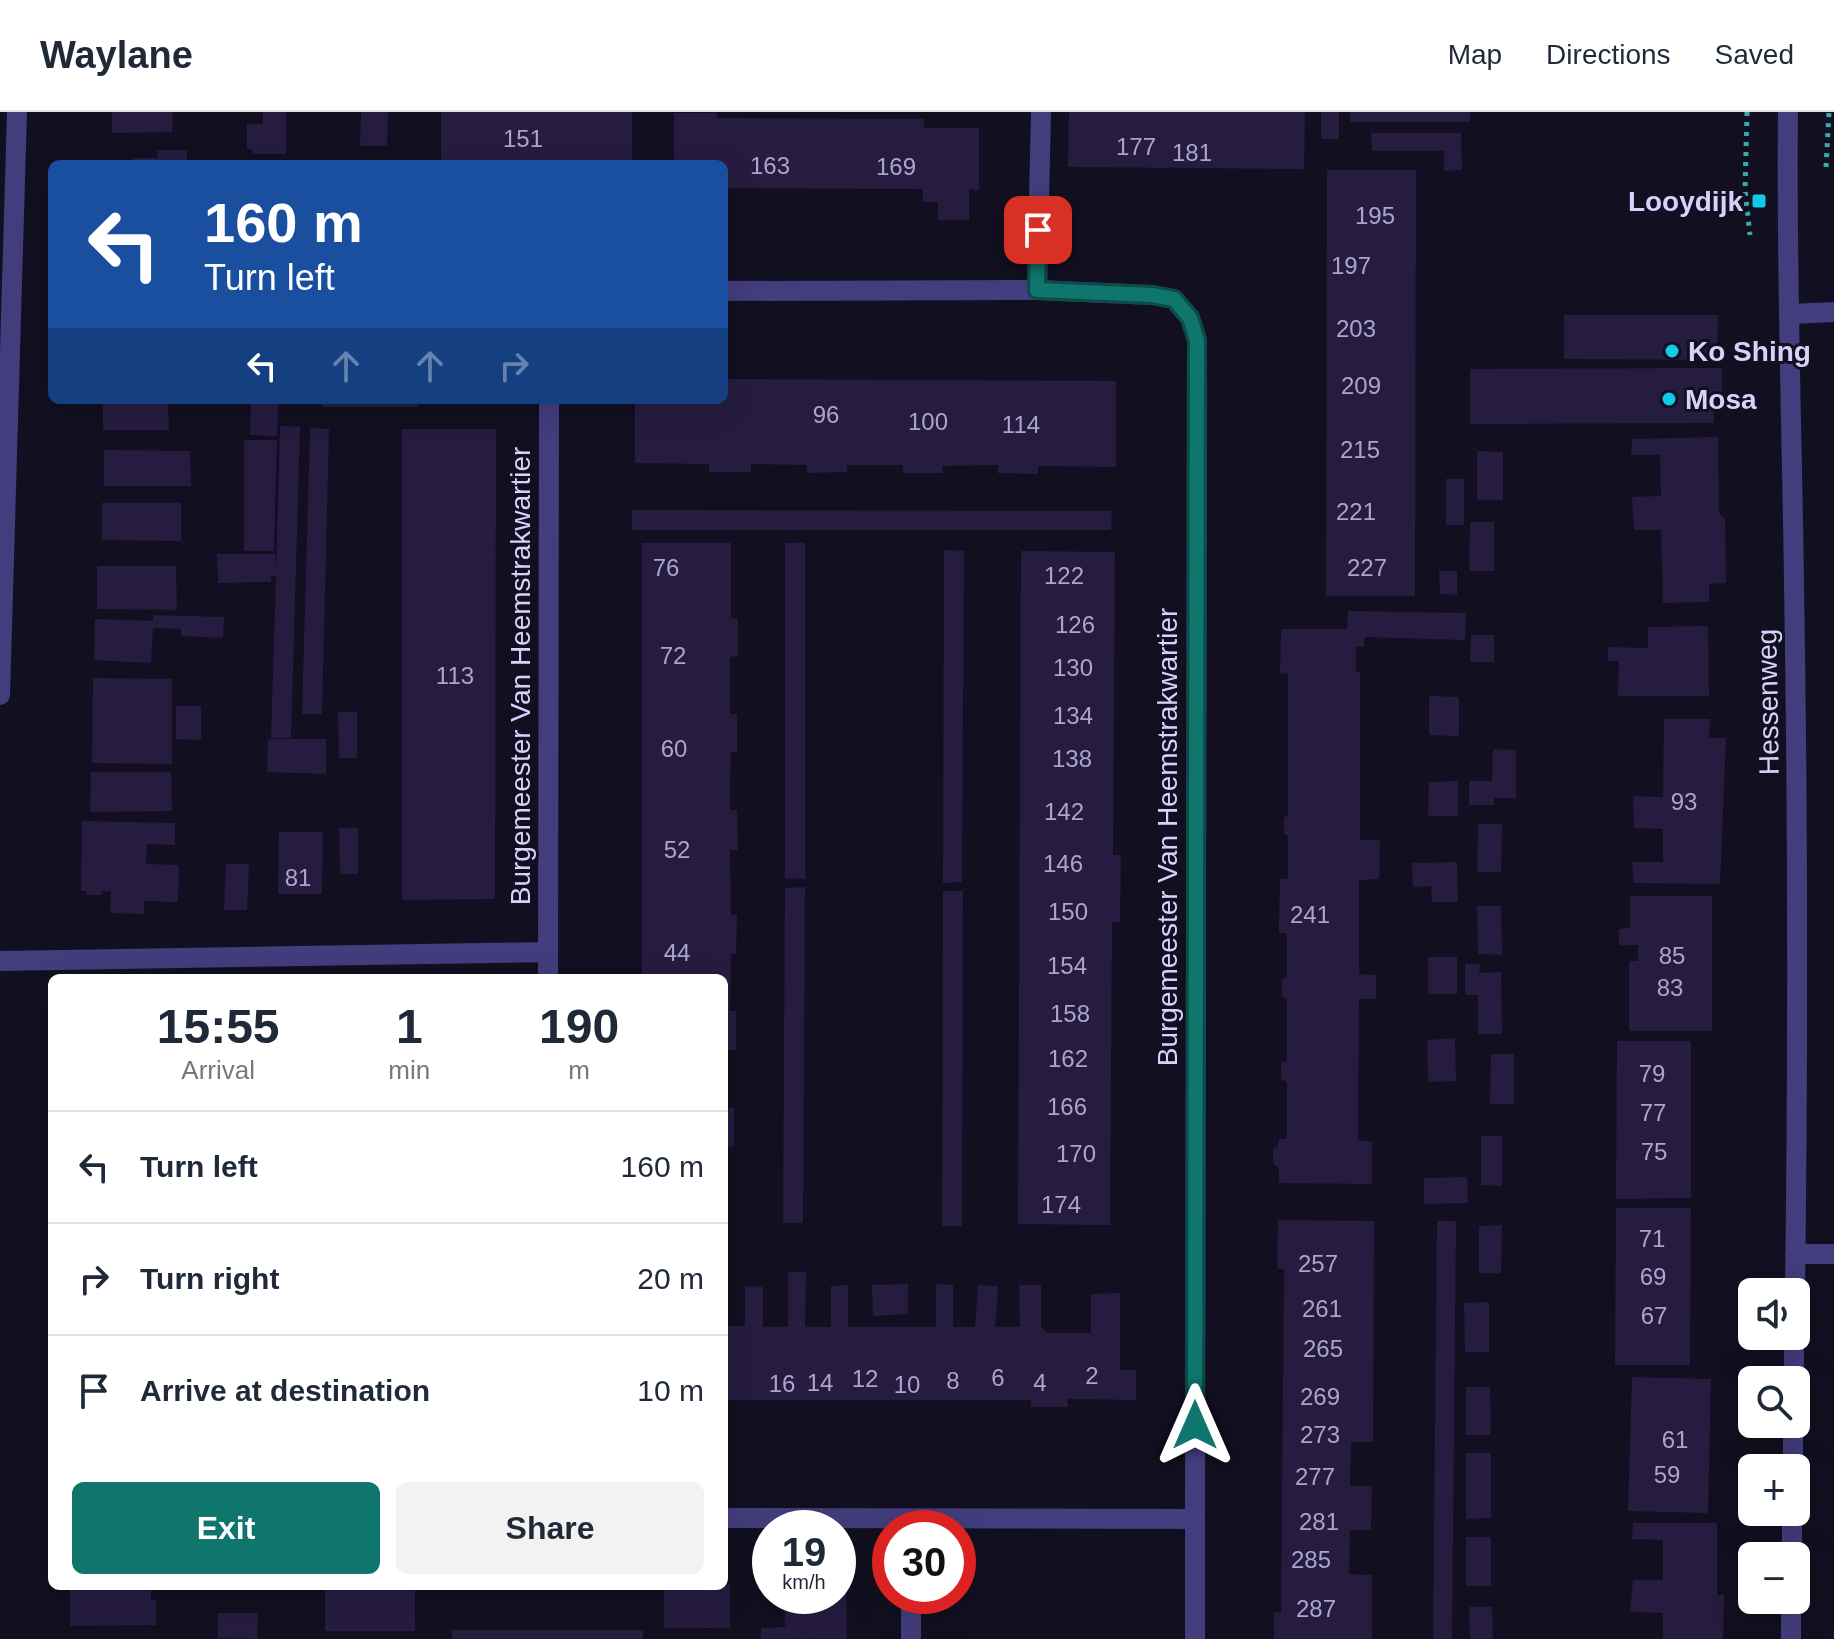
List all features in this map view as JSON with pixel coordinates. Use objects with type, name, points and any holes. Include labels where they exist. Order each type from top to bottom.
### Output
[{"type":"street","points":[[0,695],[17,112]]},
{"type":"street","points":[[1037,290],[1041,112]]},
{"type":"street","name":"Hessenweg","points":[[1788,112],[1786,210],[1791,314],[1797,763],[1795,1278]]},
{"type":"street","name":"Burgemeester Van Heemstrakwartier","points":[[728,291],[1037,290],[1152,295],[1174,299],[1190,318],[1197,340],[1195,1639]]},
{"type":"street","points":[[1791,314],[1834,312]]},
{"type":"street","name":"Burgemeester Van Heemstrakwartier","points":[[548,974],[549,404]]},
{"type":"street","points":[[0,961],[548,952]]},
{"type":"street","points":[[1795,1254],[1834,1254]]},
{"type":"street","points":[[728,1518],[872,1522]]},
{"type":"street","points":[[976,1522],[1195,1519]]},
{"type":"street","points":[[911,1614],[911,1639]]},
{"type":"street","points":[[1791,1614],[1791,1639]]},
{"type":"building","points":[[112,112],[173,112],[172,132],[112,133]]},
{"type":"building","points":[[263,112],[286,112],[286,154],[252,154],[252,149],[247,149],[247,124],[263,124]]},
{"type":"building","points":[[361,112],[388,112],[387,146],[360,146]]},
{"type":"building","points":[[441,112],[632,112],[632,160],[441,160]]},
{"type":"building","points":[[1069,112],[1305,112],[1304,169],[1068,167]]},
{"type":"building","points":[[1321,112],[1339,112],[1339,139],[1321,139]]},
{"type":"building","points":[[1350,112],[1470,112],[1470,122],[1350,122]]},
{"type":"building","points":[[674,113],[717,113],[717,118],[924,119],[924,128],[979,128],[979,190],[969,189],[969,220],[938,220],[938,202],[923,202],[923,189],[728,188],[728,160],[674,160]]},
{"type":"building","points":[[1371,133],[1461,133],[1462,170],[1444,171],[1444,151],[1372,151]]},
{"type":"building","points":[[157,150],[187,150],[187,160],[132,158],[158,158]]},
{"type":"building","points":[[1327,170],[1416,170],[1415,596],[1326,596]]},
{"type":"building","points":[[1564,315],[1718,315],[1717,360],[1564,359]]},
{"type":"building","points":[[1722,368],[1722,410],[1714,410],[1714,423],[1470,424],[1470,369]]},
{"type":"building","points":[[728,379],[1116,381],[1116,467],[1038,466],[1038,474],[998,473],[998,465],[942,466],[943,473],[903,473],[903,465],[847,465],[847,472],[807,473],[807,465],[751,464],[751,472],[709,472],[709,464],[635,463],[635,404],[728,404]]},
{"type":"building","points":[[103,404],[168,404],[169,430],[103,430]]},
{"type":"building","points":[[251,404],[278,404],[277,436],[250,435]]},
{"type":"building","points":[[322,404],[418,404],[418,407],[322,407]]},
{"type":"building","points":[[280,426],[300,427],[291,738],[271,738],[276,576],[271,576],[271,582],[218,583],[217,554],[275,554],[276,570]]},
{"type":"building","points":[[310,428],[329,429],[322,714],[302,714]]},
{"type":"building","points":[[402,429],[496,429],[495,899],[402,900]]},
{"type":"building","points":[[1718,437],[1719,513],[1725,519],[1726,583],[1709,584],[1709,602],[1663,603],[1661,530],[1634,530],[1632,497],[1661,496],[1660,455],[1631,455],[1632,439]]},
{"type":"building","points":[[244,440],[277,440],[274,551],[244,551]]},
{"type":"building","points":[[104,450],[190,451],[191,486],[104,486]]},
{"type":"building","points":[[1477,451],[1503,452],[1503,500],[1477,500]]},
{"type":"building","points":[[1446,479],[1464,479],[1464,525],[1446,525]]},
{"type":"building","points":[[102,503],[181,503],[181,541],[102,540]]},
{"type":"building","points":[[632,510],[1112,511],[1111,530],[632,530]]},
{"type":"building","points":[[1470,522],[1494,522],[1494,571],[1469,571]]},
{"type":"building","points":[[642,543],[731,543],[731,618],[738,619],[738,656],[730,657],[730,714],[737,714],[737,752],[731,752],[730,787],[730,810],[737,810],[738,850],[730,850],[731,915],[737,915],[736,954],[731,954],[730,1011],[736,1011],[736,1050],[728,1050],[728,974],[642,974]]},
{"type":"building","points":[[785,543],[805,543],[805,879],[785,878]]},
{"type":"building","points":[[944,550],[964,551],[962,882],[943,883]]},
{"type":"building","points":[[1021,551],[1115,552],[1113,855],[1121,855],[1120,922],[1112,922],[1110,1225],[1018,1224]]},
{"type":"building","points":[[97,566],[176,566],[177,610],[97,609]]},
{"type":"building","points":[[1439,571],[1457,571],[1457,595],[1440,594]]},
{"type":"building","points":[[1348,611],[1466,613],[1465,640],[1365,637],[1364,647],[1356,647],[1356,672],[1360,672],[1360,840],[1380,840],[1379,879],[1359,880],[1359,974],[1376,975],[1376,999],[1359,999],[1358,1140],[1372,1142],[1372,1184],[1279,1183],[1279,1168],[1273,1163],[1273,1149],[1278,1146],[1279,1139],[1287,1139],[1287,1082],[1281,1079],[1281,1063],[1287,1060],[1287,999],[1282,996],[1282,980],[1287,977],[1287,933],[1279,933],[1280,879],[1287,879],[1288,874],[1288,836],[1284,833],[1284,818],[1288,815],[1288,674],[1280,673],[1281,629],[1347,629]]},
{"type":"building","points":[[153,615],[224,617],[223,638],[181,636],[181,629],[153,628],[151,663],[94,660],[95,619],[153,621]]},
{"type":"building","points":[[1708,626],[1709,696],[1618,696],[1619,661],[1608,661],[1608,647],[1648,648],[1648,627]]},
{"type":"building","points":[[1471,635],[1494,635],[1494,662],[1470,662]]},
{"type":"building","points":[[93,678],[172,679],[172,764],[92,763]]},
{"type":"building","points":[[1429,696],[1459,697],[1459,736],[1429,735]]},
{"type":"building","points":[[176,706],[201,706],[201,740],[176,739]]},
{"type":"building","points":[[338,712],[357,712],[357,758],[339,758]]},
{"type":"building","points":[[1664,719],[1710,719],[1709,738],[1726,738],[1720,884],[1634,883],[1632,862],[1663,862],[1663,829],[1634,828],[1633,796],[1663,797]]},
{"type":"building","points":[[268,739],[326,739],[326,774],[267,772]]},
{"type":"building","points":[[1493,749],[1516,750],[1516,798],[1494,798],[1494,805],[1469,805],[1469,781],[1492,781]]},
{"type":"building","points":[[91,772],[171,772],[172,811],[90,812]]},
{"type":"building","points":[[1458,781],[1458,816],[1428,816],[1429,782]]},
{"type":"building","points":[[82,821],[175,823],[175,845],[147,844],[146,864],[179,865],[178,902],[144,901],[144,914],[110,913],[111,892],[87,895],[86,891],[81,891]]},
{"type":"building","points":[[1478,824],[1502,824],[1501,872],[1477,872]]},
{"type":"building","points":[[339,828],[358,828],[358,874],[340,874]]},
{"type":"building","points":[[279,832],[323,832],[322,894],[278,894]]},
{"type":"building","points":[[1457,862],[1458,902],[1432,902],[1431,886],[1413,887],[1412,863]]},
{"type":"building","points":[[226,864],[249,864],[247,910],[224,910]]},
{"type":"building","points":[[805,887],[803,1223],[783,1223],[785,888]]},
{"type":"building","points":[[943,891],[963,891],[962,1226],[942,1226]]},
{"type":"building","points":[[1630,896],[1712,896],[1712,1031],[1629,1031],[1629,961],[1638,961],[1638,945],[1619,945],[1619,929],[1630,928]]},
{"type":"building","points":[[1477,906],[1501,906],[1502,955],[1478,954]]},
{"type":"building","points":[[1428,957],[1457,957],[1457,994],[1428,994]]},
{"type":"building","points":[[1465,964],[1480,964],[1479,973],[1501,972],[1502,1034],[1478,1034],[1478,995],[1465,995]]},
{"type":"building","points":[[1455,1038],[1456,1081],[1428,1082],[1427,1040]]},
{"type":"building","points":[[1617,1041],[1691,1041],[1691,1198],[1616,1199]]},
{"type":"building","points":[[1491,1054],[1514,1054],[1514,1104],[1490,1104]]},
{"type":"building","points":[[734,1107],[734,1146],[728,1147],[728,1108]]},
{"type":"building","points":[[1481,1136],[1502,1136],[1502,1186],[1481,1185]]},
{"type":"building","points":[[1467,1177],[1468,1203],[1424,1204],[1424,1178]]},
{"type":"building","points":[[1616,1208],[1691,1208],[1690,1365],[1615,1365]]},
{"type":"building","points":[[1278,1220],[1374,1221],[1373,1442],[1351,1442],[1350,1486],[1372,1486],[1371,1530],[1350,1530],[1349,1574],[1372,1575],[1372,1639],[1274,1639],[1274,1612],[1281,1613],[1284,1269],[1277,1269]]},
{"type":"building","points":[[1437,1221],[1456,1221],[1452,1639],[1433,1639]]},
{"type":"building","points":[[1502,1225],[1501,1273],[1479,1273],[1479,1226]]},
{"type":"building","points":[[788,1272],[806,1272],[805,1327],[831,1327],[831,1286],[848,1285],[848,1327],[936,1327],[936,1284],[953,1285],[953,1327],[975,1327],[978,1285],[998,1286],[995,1327],[1020,1327],[1019,1285],[1041,1285],[1041,1327],[1048,1333],[1091,1333],[1091,1294],[1120,1293],[1120,1370],[1136,1370],[1136,1400],[1067,1399],[1068,1407],[1031,1407],[1031,1400],[728,1400],[728,1326],[745,1326],[745,1286],[763,1287],[763,1327],[788,1327]]},
{"type":"building","points":[[908,1284],[908,1314],[873,1316],[872,1285]]},
{"type":"building","points":[[1489,1302],[1489,1352],[1465,1352],[1464,1303]]},
{"type":"building","points":[[1632,1377],[1711,1379],[1708,1513],[1628,1511]]},
{"type":"building","points":[[1466,1387],[1490,1387],[1491,1435],[1466,1435]]},
{"type":"building","points":[[1466,1453],[1491,1453],[1491,1518],[1466,1519]]},
{"type":"building","points":[[1633,1523],[1717,1523],[1717,1595],[1724,1595],[1723,1639],[1663,1639],[1663,1613],[1630,1612],[1633,1580],[1663,1580],[1663,1540],[1632,1539]]},
{"type":"building","points":[[1466,1537],[1491,1537],[1491,1586],[1466,1586]]},
{"type":"building","points":[[728,1585],[730,1628],[664,1628],[664,1590],[728,1590]]},
{"type":"building","points":[[70,1590],[151,1590],[151,1600],[156,1600],[156,1625],[70,1626]]},
{"type":"building","points":[[325,1590],[415,1590],[415,1631],[325,1631]]},
{"type":"building","points":[[1469,1607],[1492,1607],[1493,1639],[1470,1639]]},
{"type":"building","points":[[218,1613],[258,1613],[257,1639],[218,1638]]},
{"type":"building","points":[[785,1614],[847,1614],[847,1639],[761,1639],[761,1628],[785,1627]]},
{"type":"building","points":[[452,1630],[643,1630],[643,1639],[452,1639]]},
{"type":"place","name":"Looydijk","points":[[1759,201]]},
{"type":"place","name":"Ko Shing","points":[[1672,351]]},
{"type":"place","name":"Mosa","points":[[1669,399]]},
{"type":"route","points":[[1038,230],[1037,290],[1152,295],[1174,299],[1190,318],[1197,340],[1195,1425]]}]
